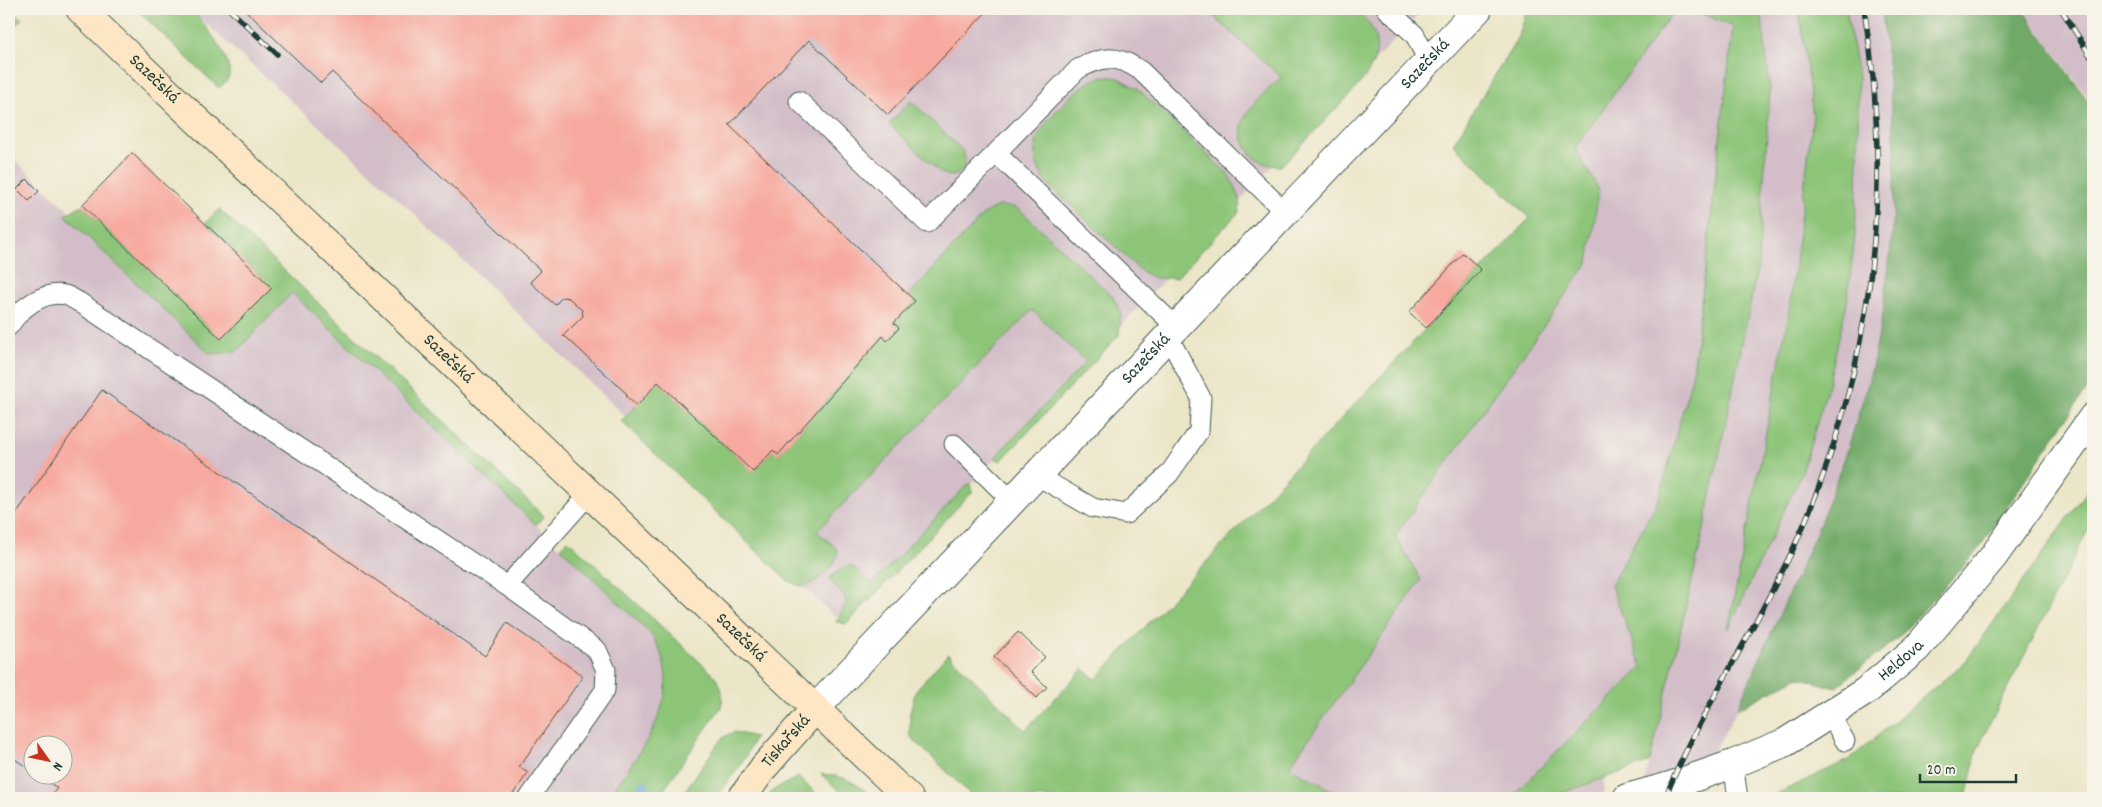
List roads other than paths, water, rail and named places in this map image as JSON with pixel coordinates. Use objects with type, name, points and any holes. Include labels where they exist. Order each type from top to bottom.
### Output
[{"type":"street","name":"Sazečská","points":[[80,9],[909,798]]},
{"type":"street","name":"Sazečská","points":[[815,709],[1428,61],[1473,10]]},
{"type":"street","name":"Heldova","points":[[1627,798],[1670,786],[1733,764],[1786,742],[1866,690],[1924,641],[1992,557],[2093,417]]},
{"type":"street","name":"Tiskařská","points":[[742,798],[764,767],[815,709]]},
{"type":"lane","points":[[1387,9],[1415,35],[1428,61]]},
{"type":"lane","points":[[799,101],[927,223],[1078,69],[1094,61],[1110,58],[1128,62],[1141,71],[1285,212]]},
{"type":"lane","points":[[996,153],[1172,332],[1202,398],[1199,431],[1169,474],[1126,514],[1093,508],[1036,476]]},
{"type":"lane","points":[[9,326],[28,306],[44,297],[64,295],[79,302],[507,586],[597,650],[606,670],[605,690],[529,798]]},
{"type":"lane","points":[[954,444],[1012,501]]},
{"type":"lane","points":[[507,586],[589,494]]},
{"type":"lane","points":[[1830,714],[1845,742]]},
{"type":"lane","points":[[1733,764],[1738,798]]},
{"type":"waterway","points":[[635,798],[644,786]]},
{"type":"railway","points":[[229,9],[277,54]]},
{"type":"railway","points":[[1665,798],[1695,733],[1795,545],[1821,481],[1842,416],[1858,349],[1870,282],[1876,214],[1877,145],[1873,77],[1864,9]]},
{"type":"railway","points":[[2061,9],[2093,60]]},
{"type":"railway","points":[[2086,9],[2093,21]]}]
